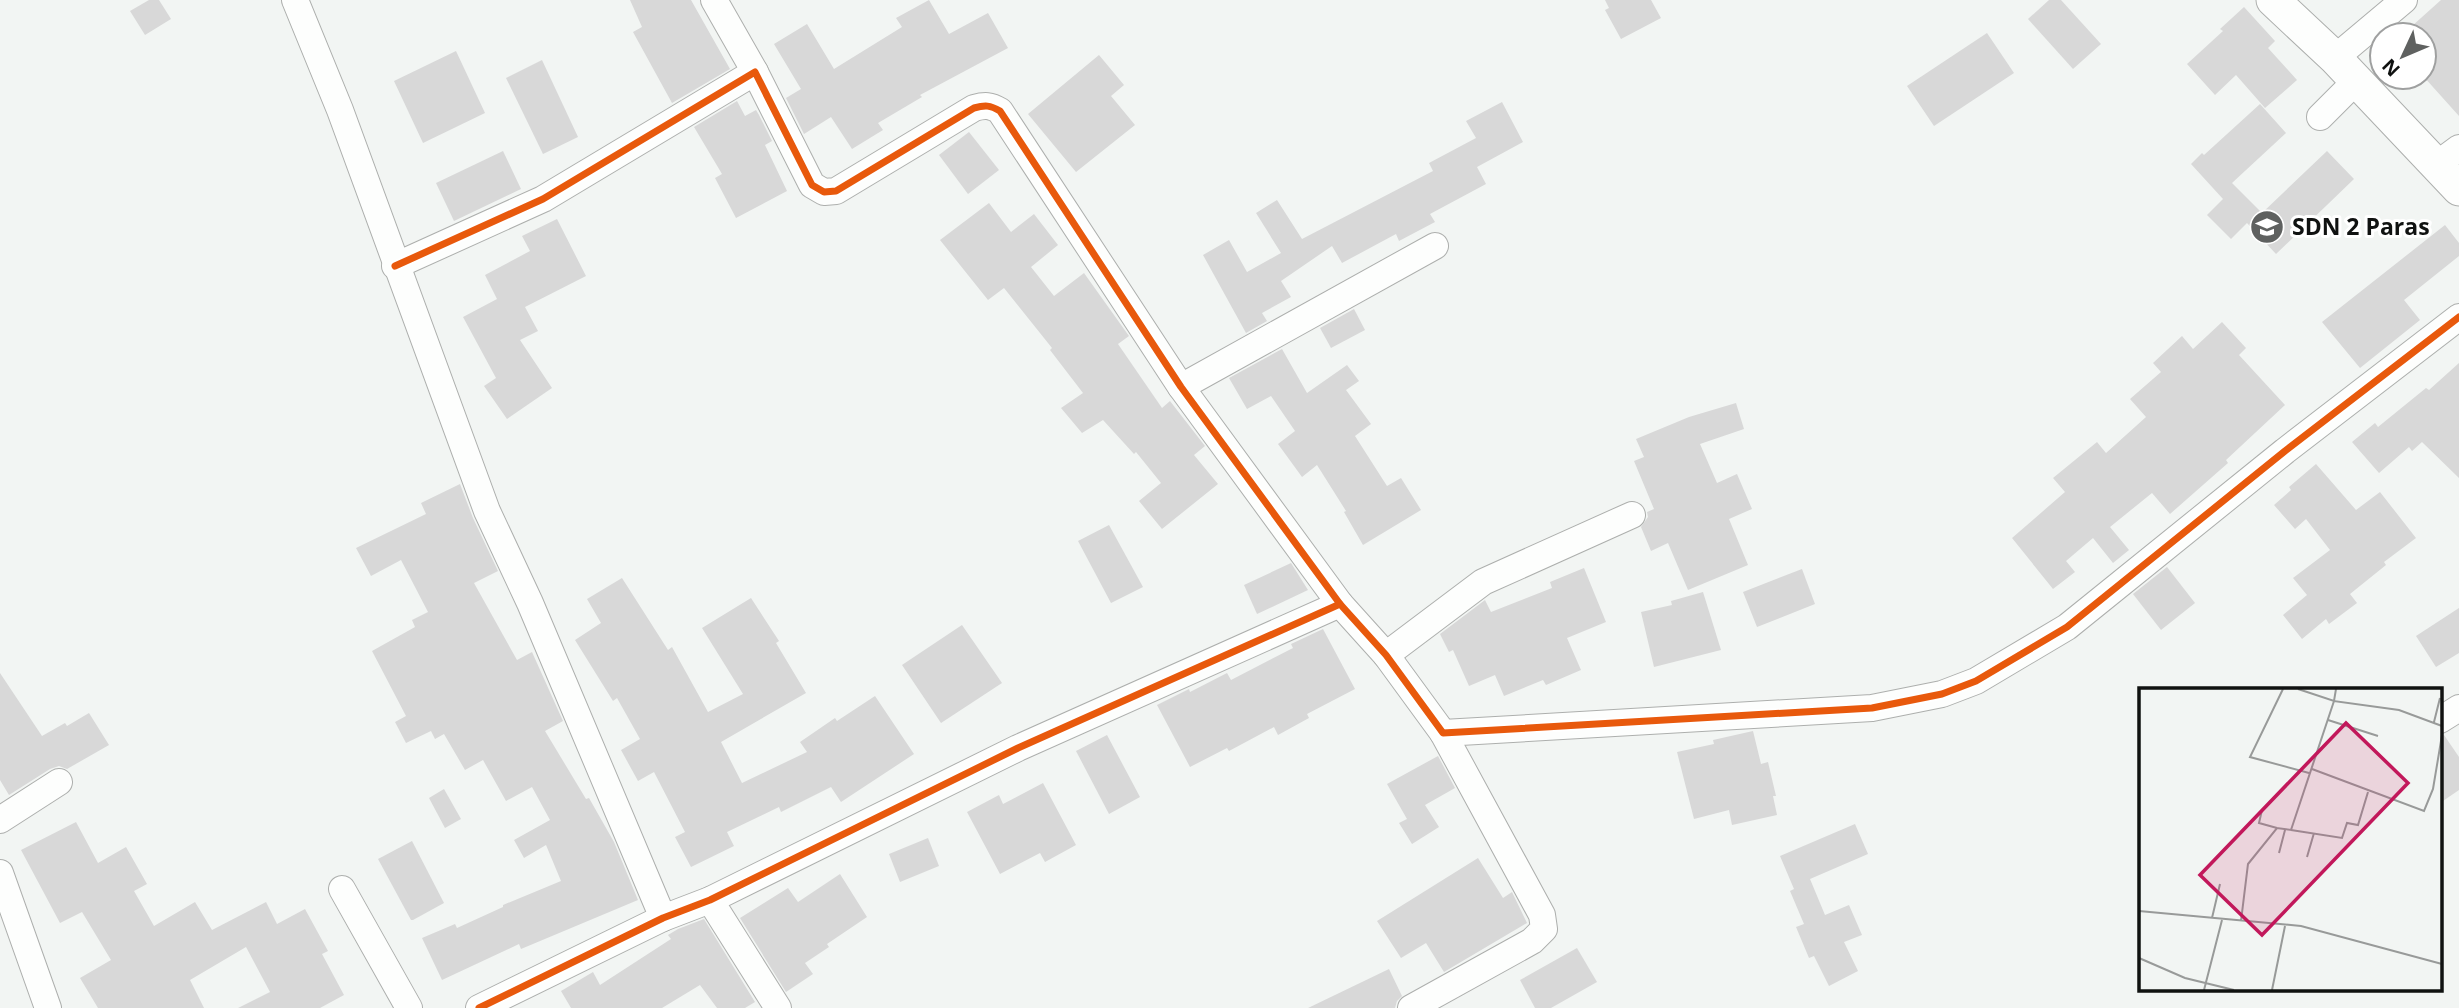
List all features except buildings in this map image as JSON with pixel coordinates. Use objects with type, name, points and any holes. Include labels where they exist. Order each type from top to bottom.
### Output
[{"type":"main road","points":[[2273,0],[2346,69],[2448,156],[2459,189]]},
{"type":"street","points":[[295,0],[340,110],[487,511],[530,603],[663,918]]},
{"type":"street","points":[[714,0],[755,72],[812,185],[824,192],[836,191],[974,108],[983,105],[1000,111],[1181,387],[1340,604],[1386,654],[1443,733],[1542,915],[1544,929],[1532,941],[1411,1008]]},
{"type":"street","points":[[2320,117],[2346,69],[2404,0]]},
{"type":"street","points":[[396,266],[543,199],[755,72]]},
{"type":"street","points":[[1181,387],[1436,246]]},
{"type":"street","points":[[1443,733],[1872,708],[1942,694],[1976,681],[2067,627],[2285,451],[2459,317]]},
{"type":"street","points":[[1386,654],[1483,582],[1632,515]]},
{"type":"street","points":[[479,1008],[663,918],[710,900],[1018,748],[1340,604]]},
{"type":"street","points":[[2442,719],[2459,708]]},
{"type":"street","points":[[0,820],[59,782]]},
{"type":"street","points":[[0,873],[48,1008]]},
{"type":"street","points":[[342,889],[409,1008]]},
{"type":"street","points":[[710,900],[778,1008]]},
{"type":"cycle path","points":[[395,266],[543,199],[755,72],[812,185],[824,192],[836,191],[974,108],[993,108],[1000,111],[1181,387],[1340,604]]},
{"type":"cycle path","points":[[479,1008],[663,918],[710,900],[1018,748],[1340,604],[1386,655],[1443,733],[1872,708],[1942,694],[1976,681],[2067,627],[2285,451],[2459,317]]},
{"type":"place","name":"SDN 2 Paras","points":[[2267,227]]}]
